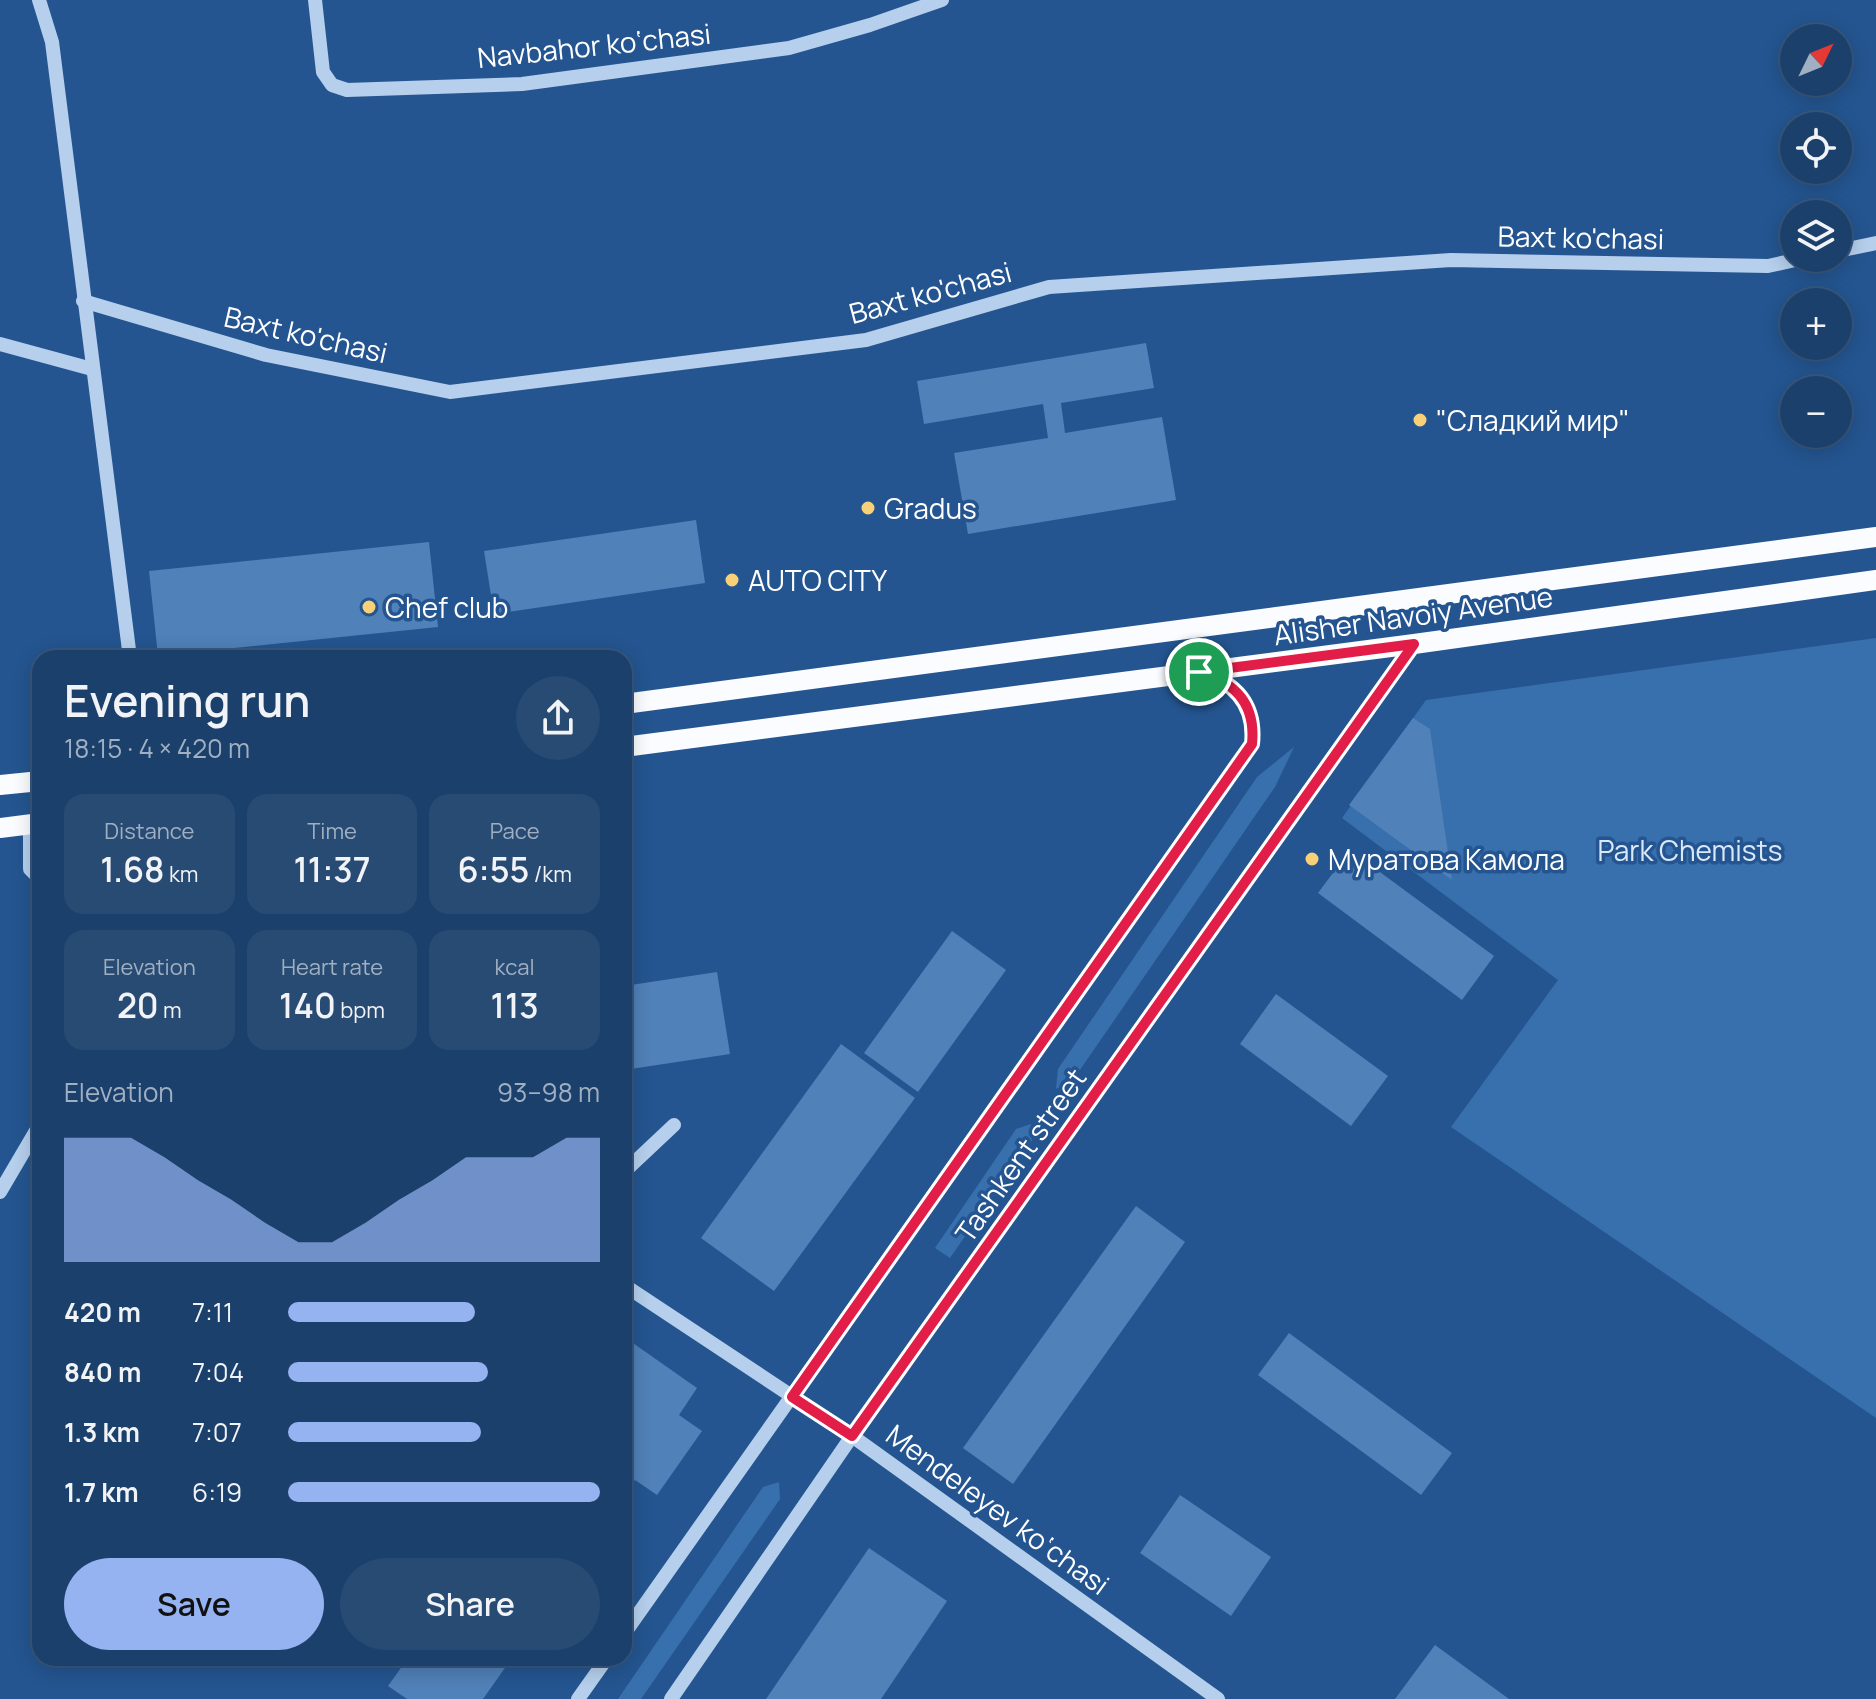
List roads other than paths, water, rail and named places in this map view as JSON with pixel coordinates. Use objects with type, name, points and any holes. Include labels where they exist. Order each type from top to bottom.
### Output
[{"type":"main road","name":"Alisher Navoiy Avenue","points":[[632,703],[1876,537]]},
{"type":"main road","name":"Alisher Navoiy Avenue","points":[[632,746],[1876,580]]},
{"type":"main road","points":[[0,785],[32,782]]},
{"type":"main road","points":[[0,828],[32,824]]},
{"type":"street","points":[[39,0],[52,42],[129,650]]},
{"type":"street","name":"Navbahor ko‘chasi","points":[[315,0],[323,72],[332,85],[347,90],[522,84],[789,48],[942,0]]},
{"type":"street","points":[[1852,248],[1876,243]]},
{"type":"street","name":"Baxt ko'chasi","points":[[83,301],[266,355],[450,392],[866,340],[1049,287],[1451,260],[1768,266],[1780,263]]},
{"type":"street","points":[[0,344],[92,369]]},
{"type":"street","name":"Tashkent street","points":[[671,1699],[852,1436],[1414,644]]},
{"type":"street","name":"Tashkent street","points":[[632,1623],[1252,744],[1252,719],[1242,696],[1224,681],[1199,672]]},
{"type":"street","points":[[32,851],[32,871]]},
{"type":"street","points":[[632,1164],[674,1125]]},
{"type":"street","points":[[0,1192],[32,1138]]},
{"type":"street","name":"Mendeleyev ko‘chasi","points":[[632,1290],[852,1436],[1218,1699]]},
{"type":"street","points":[[578,1699],[601,1666]]},
{"type":"place","name":"\"Сладкий мир\"","points":[[1420,420]]},
{"type":"place","name":"Gradus","points":[[868,508]]},
{"type":"place","name":"AUTO CITY","points":[[732,580]]},
{"type":"place","name":"Chef club","points":[[369,607]]},
{"type":"place","name":"Муратова Камола","points":[[1312,859]]},
{"type":"park label","name":"Park Chemists","points":[[1690,850]]}]
